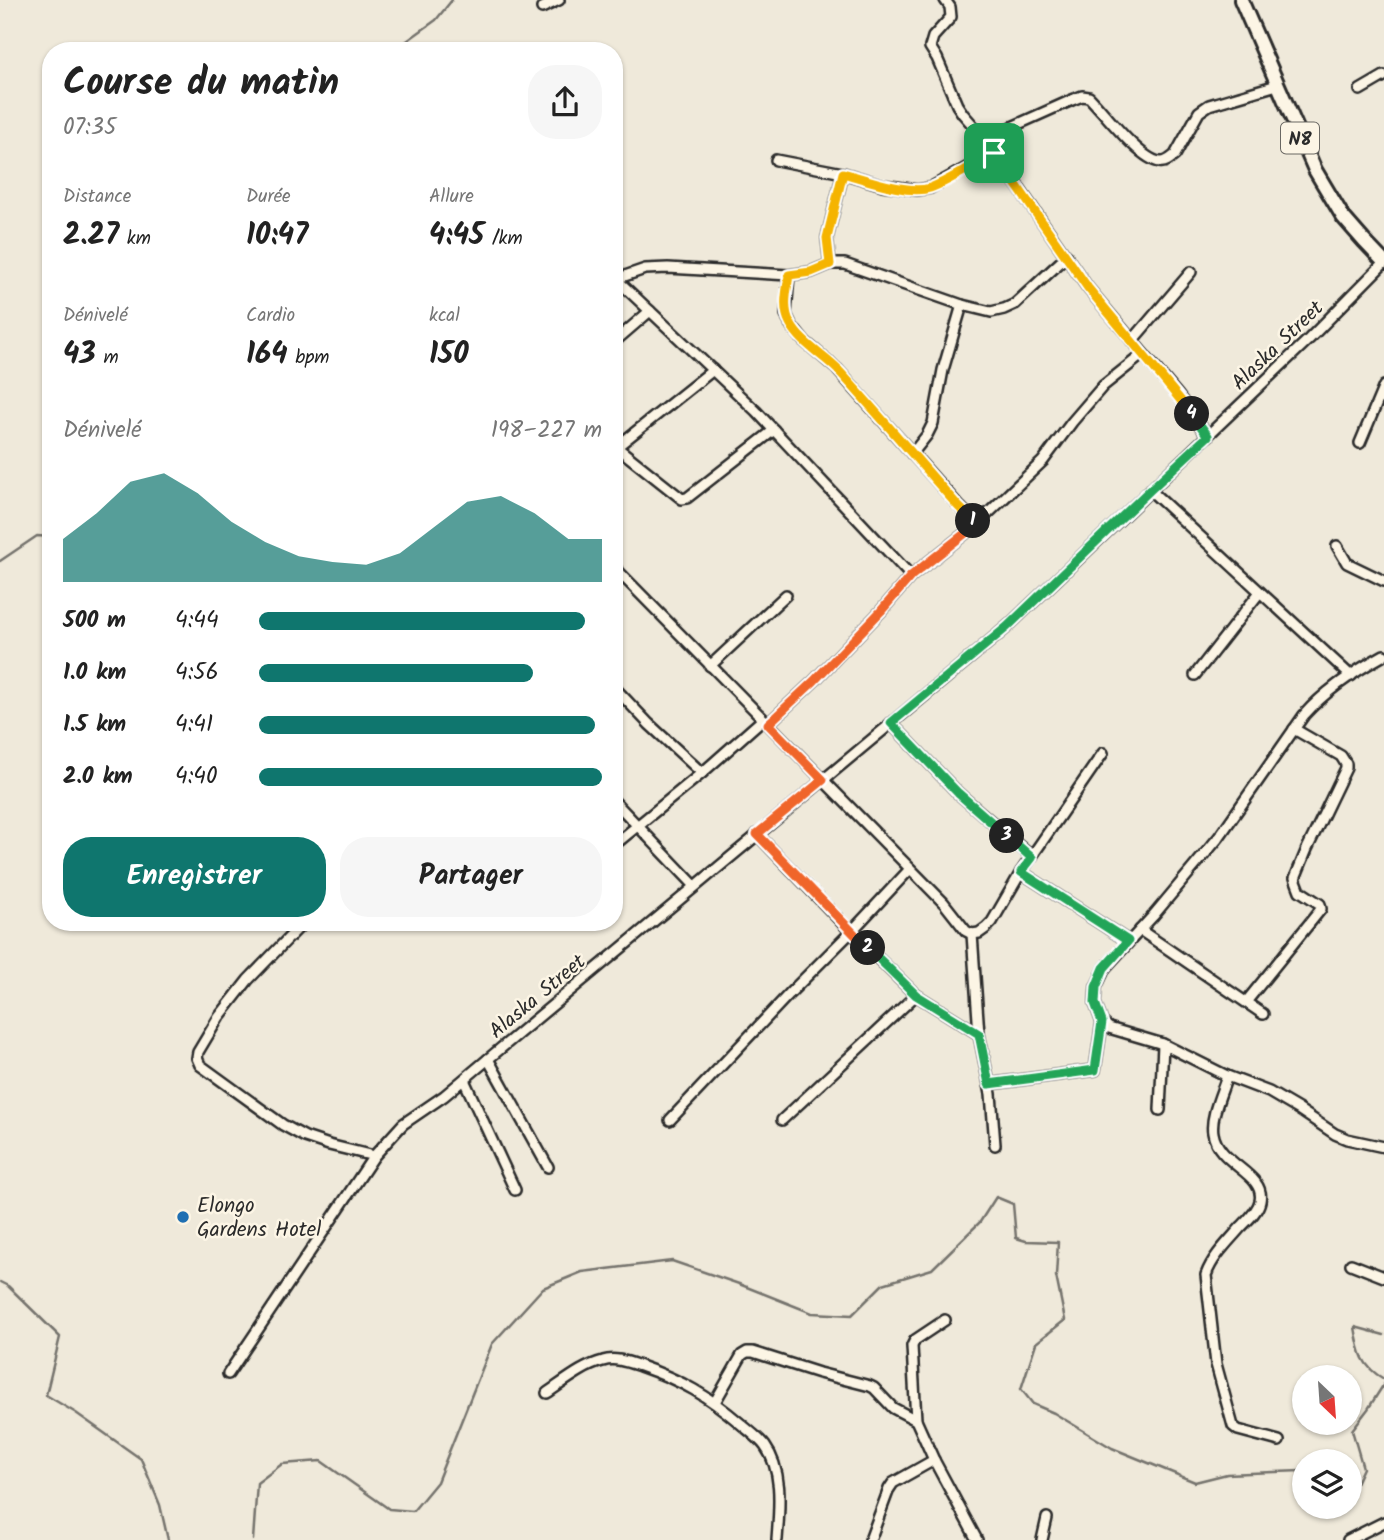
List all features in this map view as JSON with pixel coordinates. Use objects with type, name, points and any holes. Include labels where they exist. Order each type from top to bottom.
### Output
[{"type":"highway","name":"N8","points":[[1241,0],[1253,19],[1321,166],[1349,212],[1384,251]]},
{"type":"highway","name":"N8","points":[[1249,0],[1253,19],[1277,85],[1310,160],[1329,195],[1350,225],[1384,262]]},
{"type":"street","points":[[542,8],[559,0]]},
{"type":"street","points":[[945,0],[951,17],[933,37],[930,47],[957,105],[985,139],[1088,288],[1177,394],[1208,436]]},
{"type":"street","points":[[1360,90],[1384,76]]},
{"type":"street","points":[[985,139],[1082,96],[1089,97],[1139,151],[1163,162],[1175,155],[1199,112],[1209,105],[1277,85]]},
{"type":"street","points":[[776,160],[843,173],[883,185],[917,190],[930,188],[994,153]]},
{"type":"street","points":[[830,264],[827,238],[843,173]]},
{"type":"street","points":[[623,276],[645,269],[668,268],[789,275],[811,272],[830,264],[845,264],[962,305],[991,312],[1015,304],[1067,256]]},
{"type":"street","name":"Alaska Street","points":[[228,1374],[374,1156],[404,1124],[464,1080],[1007,627],[1309,340],[1384,262]]},
{"type":"street","points":[[1132,341],[1191,272]]},
{"type":"street","points":[[789,275],[786,314],[791,325],[803,340],[837,369],[977,524]]},
{"type":"street","points":[[623,286],[756,411],[911,576]]},
{"type":"street","points":[[912,454],[933,423],[943,370],[962,305]]},
{"type":"street","points":[[623,334],[650,311]]},
{"type":"street","points":[[623,838],[821,673],[911,576],[977,524],[1043,461],[1103,386],[1143,354]]},
{"type":"street","points":[[623,441],[713,370]]},
{"type":"street","points":[[1360,443],[1384,386]]},
{"type":"street","points":[[623,453],[682,499],[687,498],[774,430]]},
{"type":"street","points":[[1150,490],[1350,676]]},
{"type":"street","points":[[1337,546],[1347,563],[1384,581]]},
{"type":"street","points":[[623,576],[944,903],[966,931],[972,934],[979,933],[992,922],[1021,872],[1103,753]]},
{"type":"street","points":[[1195,675],[1259,592]]},
{"type":"street","points":[[710,666],[786,594]]},
{"type":"street","points":[[989,1084],[1095,1070],[1102,1022],[1095,1003],[1096,987],[1104,968],[1219,837],[1304,715],[1321,697],[1384,654]]},
{"type":"street","points":[[623,697],[702,773]]},
{"type":"street","points":[[891,723],[958,793],[1032,858]]},
{"type":"street","points":[[1246,1002],[1321,909],[1320,904],[1300,891],[1295,878],[1346,768],[1341,756],[1294,729]]},
{"type":"street","points":[[623,810],[695,886]]},
{"type":"street","points":[[757,834],[916,995],[979,1034]]},
{"type":"street","points":[[670,1120],[911,869]]},
{"type":"street","points":[[1021,872],[1128,941]]},
{"type":"street","points":[[1140,930],[1263,1014]]},
{"type":"street","points":[[296,931],[241,989],[219,1017],[197,1058],[200,1065],[211,1075],[283,1125],[305,1137],[374,1156]]},
{"type":"street","points":[[972,934],[979,1034],[989,1084],[995,1145]]},
{"type":"street","points":[[782,1120],[916,995]]},
{"type":"street","points":[[1102,1022],[1109,1028],[1163,1044],[1227,1076],[1269,1092],[1335,1134],[1384,1147]]},
{"type":"street","points":[[1160,1111],[1163,1044]]},
{"type":"street","points":[[488,1059],[548,1167]]},
{"type":"street","points":[[1227,1076],[1212,1123],[1213,1135],[1223,1156],[1256,1182],[1260,1191],[1260,1202],[1255,1213],[1217,1254],[1206,1275],[1216,1364],[1234,1426],[1238,1430],[1279,1441]]},
{"type":"street","points":[[464,1080],[515,1190]]},
{"type":"street","points":[[1351,1264],[1384,1277]]},
{"type":"street","points":[[945,1320],[915,1340],[912,1346],[916,1420],[976,1540]]},
{"type":"street","points":[[715,1402],[742,1355],[753,1352],[870,1386],[893,1408],[916,1420]]},
{"type":"street","points":[[547,1393],[585,1368],[604,1360],[615,1360],[687,1385],[715,1402],[765,1446],[772,1461],[780,1499],[777,1540]]},
{"type":"street","points":[[870,1540],[893,1483],[934,1460]]},
{"type":"street","points":[[1041,1540],[1047,1518]]},
{"type":"street","points":[[1348,1540],[1384,1522]]},
{"type":"waterway","points":[[405,42],[436,20],[452,0]]},
{"type":"waterway","points":[[0,561],[37,536],[42,536]]},
{"type":"waterway","points":[[253,1540],[257,1483],[282,1464],[321,1461],[389,1509],[413,1511],[437,1482],[492,1344],[543,1288],[582,1272],[672,1261],[812,1313],[852,1315],[883,1284],[932,1269],[980,1222],[996,1197],[1013,1204],[1016,1238],[1058,1242],[1056,1276],[1065,1320],[1036,1343],[1021,1389],[1033,1404],[1054,1413],[1112,1448],[1195,1482],[1227,1474],[1292,1471]]},
{"type":"waterway","points":[[0,1282],[8,1286],[60,1337],[46,1395],[141,1459],[160,1505],[168,1540]]},
{"type":"waterway","points":[[1384,1335],[1355,1327],[1362,1357],[1370,1369],[1384,1379]]},
{"type":"waterway","points":[[1358,1449],[1352,1430],[1384,1384]]},
{"type":"waterway","points":[[1362,1465],[1362,1470]]},
{"type":"place","name":"Elongo Gardens Hotel","points":[[183,1217]]},
{"type":"route","points":[[994,153],[1088,288],[1177,394],[1208,436],[1007,627],[891,723],[958,793],[1032,858],[1021,872],[1128,941],[1104,968],[1096,987],[1095,1003],[1102,1022],[1095,1070],[989,1084],[979,1034],[916,995],[757,834],[823,780],[768,724],[814,681],[911,576],[977,524],[837,369],[803,340],[791,325],[786,314],[789,275],[811,272],[830,264],[827,238],[843,173],[883,185],[917,190],[930,188],[994,153]]}]
